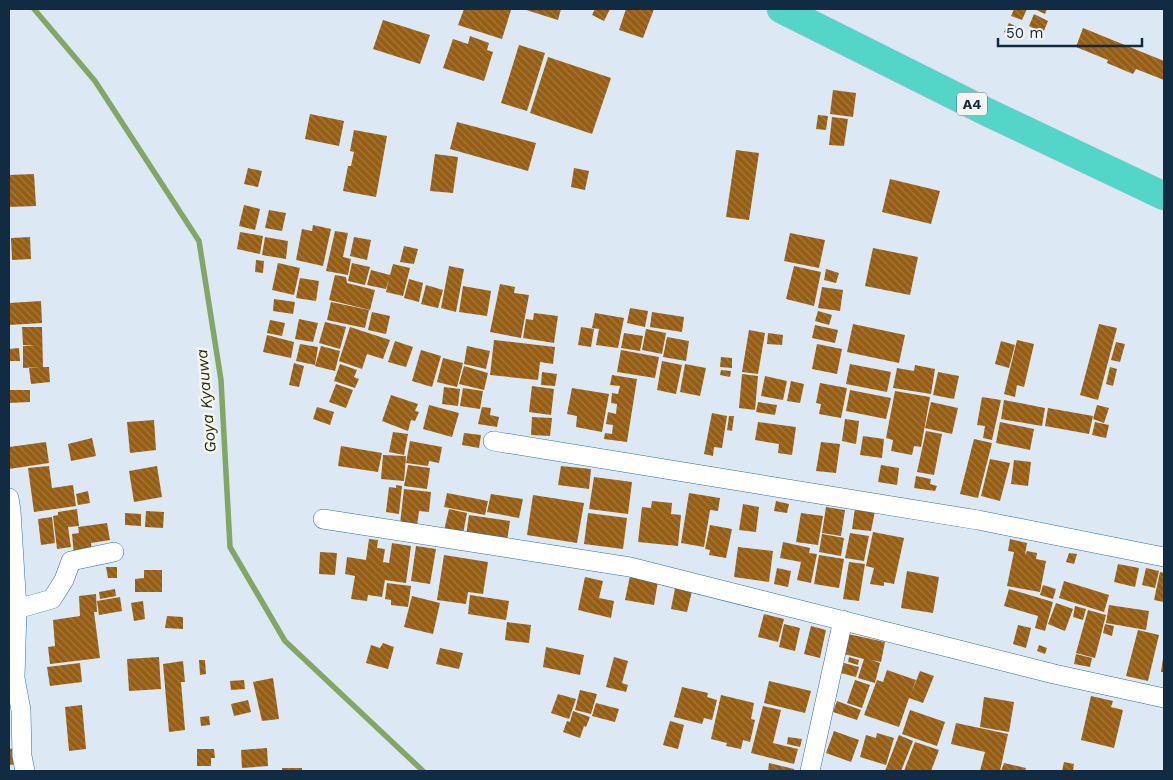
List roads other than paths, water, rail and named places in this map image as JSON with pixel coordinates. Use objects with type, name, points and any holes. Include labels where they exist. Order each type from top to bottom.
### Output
[{"type":"highway","name":"A4","points":[[781,9],[981,109],[1164,196]]},
{"type":"street","points":[[493,442],[978,520],[1164,557]]},
{"type":"street","points":[[9,498],[16,678],[21,710],[22,756],[25,771]]},
{"type":"street","points":[[323,519],[630,567],[1054,674],[1164,698]]},
{"type":"street","points":[[13,609],[52,599],[64,580],[72,562],[114,552]]},
{"type":"street","points":[[810,771],[843,620]]},
{"type":"waterway","name":"Goya Kyauwa","points":[[34,9],[95,81],[199,241],[221,380],[230,547],[285,641],[423,771]]}]
